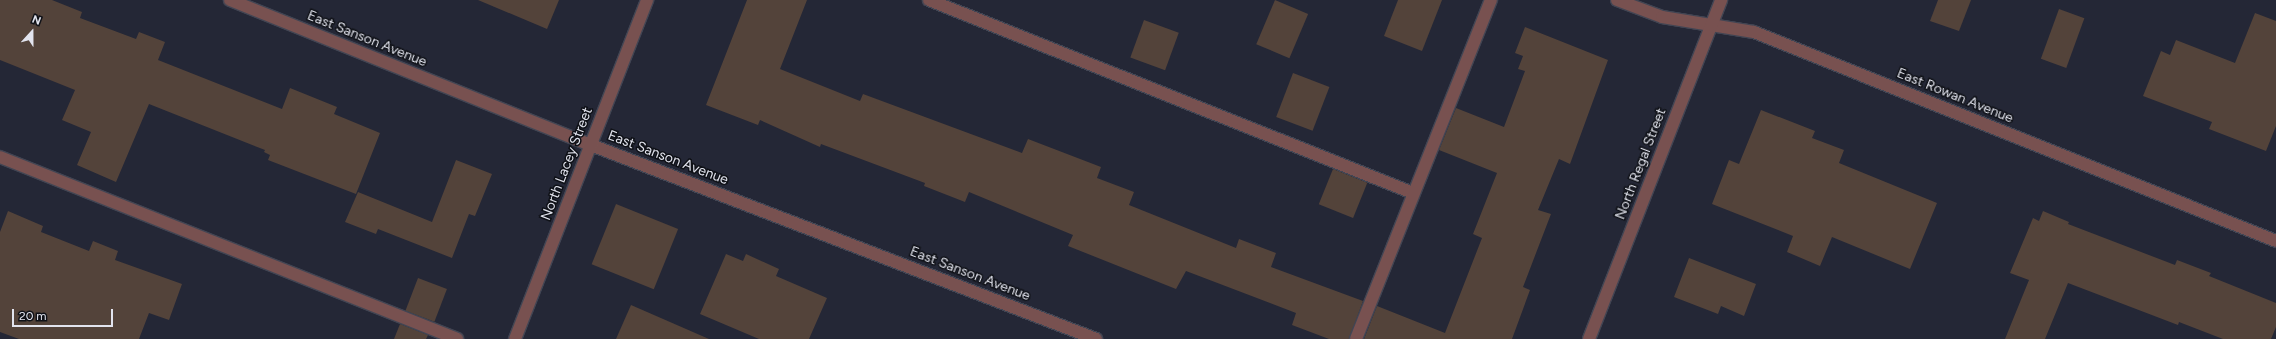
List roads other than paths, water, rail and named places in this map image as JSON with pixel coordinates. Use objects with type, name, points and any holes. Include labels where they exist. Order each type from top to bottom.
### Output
[{"type":"street","name":"East Sanson Avenue","points":[[230,0],[591,145],[1096,339]]},
{"type":"street","name":"North Lacey Street","points":[[515,339],[647,0]]},
{"type":"street","points":[[928,0],[1412,193]]},
{"type":"street","points":[[1356,339],[1412,193],[1491,0]]},
{"type":"street","name":"East Rowan Avenue","points":[[1617,0],[1662,17],[1754,32],[2276,241]]},
{"type":"street","name":"North Regal Street","points":[[1590,339],[1720,0]]},
{"type":"street","points":[[0,157],[457,339]]}]
